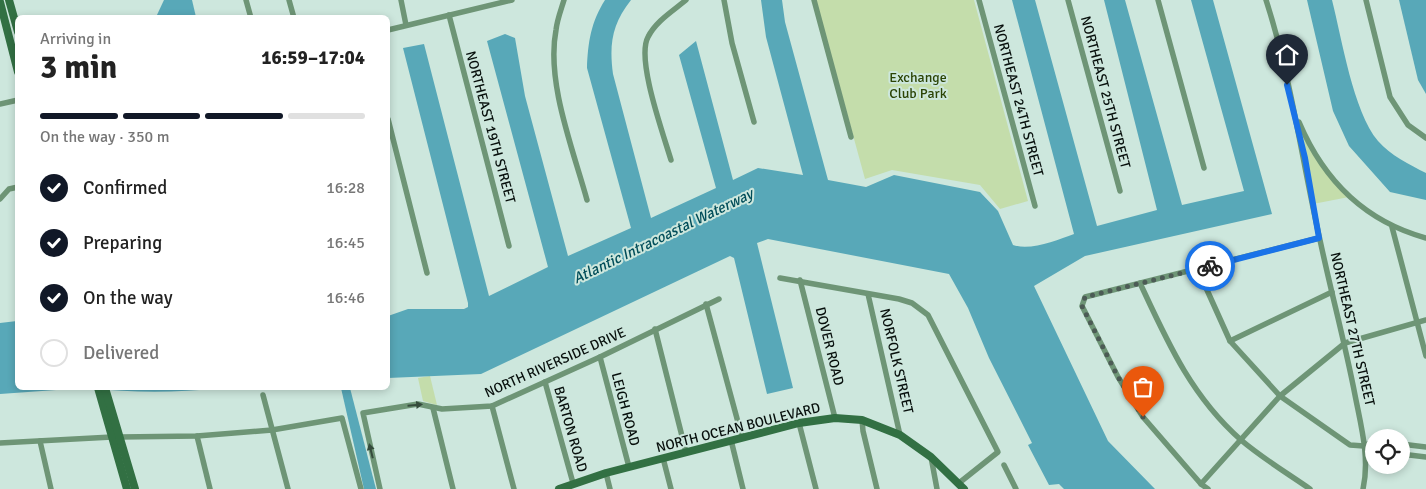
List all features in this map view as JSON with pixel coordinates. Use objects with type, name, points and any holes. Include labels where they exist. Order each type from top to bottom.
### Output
[{"type":"main road","points":[[9,0],[15,21]]},
{"type":"main road","points":[[0,2],[3,24],[15,62]]},
{"type":"main road","points":[[3,24],[12,10]]},
{"type":"main road","points":[[102,390],[116,437],[135,489]]},
{"type":"main road","name":"NORTH OCEAN BOULEVARD","points":[[559,489],[606,473],[742,437],[799,423],[835,418],[862,420],[900,435],[931,457],[962,486]]},
{"type":"main road","points":[[116,437],[127,489]]},
{"type":"street","points":[[246,0],[250,15]]},
{"type":"street","points":[[289,0],[293,15]]},
{"type":"street","points":[[400,0],[406,25]]},
{"type":"street","points":[[390,29],[512,0]]},
{"type":"street","points":[[564,0],[555,30],[554,54],[559,97],[587,200]]},
{"type":"street","points":[[671,160],[647,74],[644,59],[645,48],[647,39],[655,26],[686,0]]},
{"type":"street","points":[[724,0],[732,43],[754,122]]},
{"type":"street","points":[[814,0],[851,137]]},
{"type":"street","name":"NORTHEAST 24TH STREET","points":[[979,0],[1036,206]]},
{"type":"street","name":"NORTHEAST 25TH STREET","points":[[1068,0],[1120,191]]},
{"type":"street","points":[[1158,0],[1204,168]]},
{"type":"street","name":"NORTHEAST 27TH STREET","points":[[1266,0],[1305,158],[1319,238],[1344,343],[1364,446],[1366,465],[1363,489]]},
{"type":"street","points":[[1366,0],[1390,97],[1408,126],[1426,138]]},
{"type":"street","name":"NORTHEAST 19TH STREET","points":[[449,15],[509,246]]},
{"type":"street","points":[[0,104],[15,101]]},
{"type":"street","points":[[1291,104],[1315,155],[1335,183],[1364,209],[1392,227],[1426,238]]},
{"type":"street","points":[[390,127],[427,273]]},
{"type":"street","points":[[0,199],[8,189],[15,188]]},
{"type":"street","points":[[1392,227],[1426,356]]},
{"type":"street","points":[[1208,489],[1201,484],[1143,417],[1118,377],[1082,306],[1085,297],[1319,238]]},
{"type":"street","points":[[1198,270],[1230,341],[1280,396],[1350,445],[1364,446]]},
{"type":"street","points":[[780,278],[800,280],[912,303],[928,315],[998,452],[962,486]]},
{"type":"street","name":"DOVER ROAD","points":[[800,280],[835,418]]},
{"type":"street","points":[[1140,283],[1173,356],[1204,401],[1241,440],[1310,489]]},
{"type":"street","points":[[1230,341],[1332,292]]},
{"type":"street","name":"NORFOLK STREET","points":[[868,294],[900,435]]},
{"type":"street","name":"NORTH RIVERSIDE DRIVE","points":[[380,489],[363,413],[418,404],[433,408],[492,406],[600,357],[719,299]]},
{"type":"street","points":[[706,304],[742,437]]},
{"type":"street","points":[[1201,484],[1280,396],[1344,343],[1426,320]]},
{"type":"street","points":[[655,329],[686,452]]},
{"type":"street","name":"LEIGH ROAD","points":[[600,357],[628,467]]},
{"type":"street","name":"BARTON ROAD","points":[[545,382],[573,483]]},
{"type":"street","points":[[263,396],[288,489]]},
{"type":"street","points":[[492,406],[514,489]]},
{"type":"street","points":[[433,408],[453,489]]},
{"type":"street","points":[[0,443],[116,437],[196,436],[272,430],[342,418],[361,489]]},
{"type":"street","points":[[862,420],[877,489]]},
{"type":"street","points":[[799,423],[816,489]]},
{"type":"street","points":[[196,436],[210,489]]},
{"type":"street","points":[[731,440],[744,489]]},
{"type":"street","points":[[40,441],[52,489]]},
{"type":"street","points":[[1410,445],[1426,447]]},
{"type":"street","points":[[1410,455],[1426,456]]},
{"type":"street","points":[[931,457],[937,489]]},
{"type":"street","points":[[663,458],[671,489]]},
{"type":"street","points":[[1004,466],[1016,489]]},
{"type":"street","points":[[606,473],[610,489]]},
{"type":"green space","name":"Exchange Club Park","points":[[816,0],[974,0],[1028,201],[1000,209],[980,185],[892,170],[865,179]]},
{"type":"green space","points":[[1299,134],[1306,138],[1349,197],[1313,204]]},
{"type":"green space","points":[[430,376],[437,405],[423,401],[418,378]]},
{"type":"water","points":[[164,0],[192,0],[196,15],[157,15]]},
{"type":"water","name":"Atlantic Intracoastal Waterway","points":[[605,0],[631,0],[616,26],[611,53],[613,74],[651,218],[716,188],[679,55],[696,41],[733,180],[758,168],[803,175],[766,37],[761,0],[782,0],[785,22],[828,180],[866,187],[894,175],[980,192],[998,211],[1013,245],[1028,247],[1074,234],[1012,0],[1035,0],[1097,226],[1157,210],[1104,0],[1125,0],[1182,205],[1244,191],[1191,0],[1213,0],[1272,214],[1085,256],[1034,286],[1108,441],[1155,489],[1064,489],[1059,484],[1049,485],[1028,445],[1032,443],[989,358],[968,308],[949,274],[768,239],[757,243],[793,388],[767,394],[734,258],[730,256],[481,374],[390,378],[390,315],[408,309],[464,309],[468,307],[403,48],[424,44],[489,296],[548,267],[487,41],[505,34],[515,38],[525,96],[568,256],[631,228],[587,68],[591,33]]},
{"type":"water","points":[[1307,0],[1332,0],[1349,74],[1369,128],[1388,151],[1426,173],[1426,200],[1390,192],[1349,146],[1333,111]]},
{"type":"water","points":[[1399,0],[1426,0],[1426,94],[1418,80]]},
{"type":"water","points":[[15,321],[15,390],[56,390],[0,394],[0,323]]},
{"type":"water","points":[[111,390],[198,390],[154,392]]},
{"type":"water","points":[[341,390],[351,390],[376,489],[364,489]]},
{"type":"way so far","points":[[1143,417],[1118,377],[1082,306],[1085,297],[1210,266]]},
{"type":"route","points":[[1210,266],[1319,238],[1305,158],[1287,85]]}]
